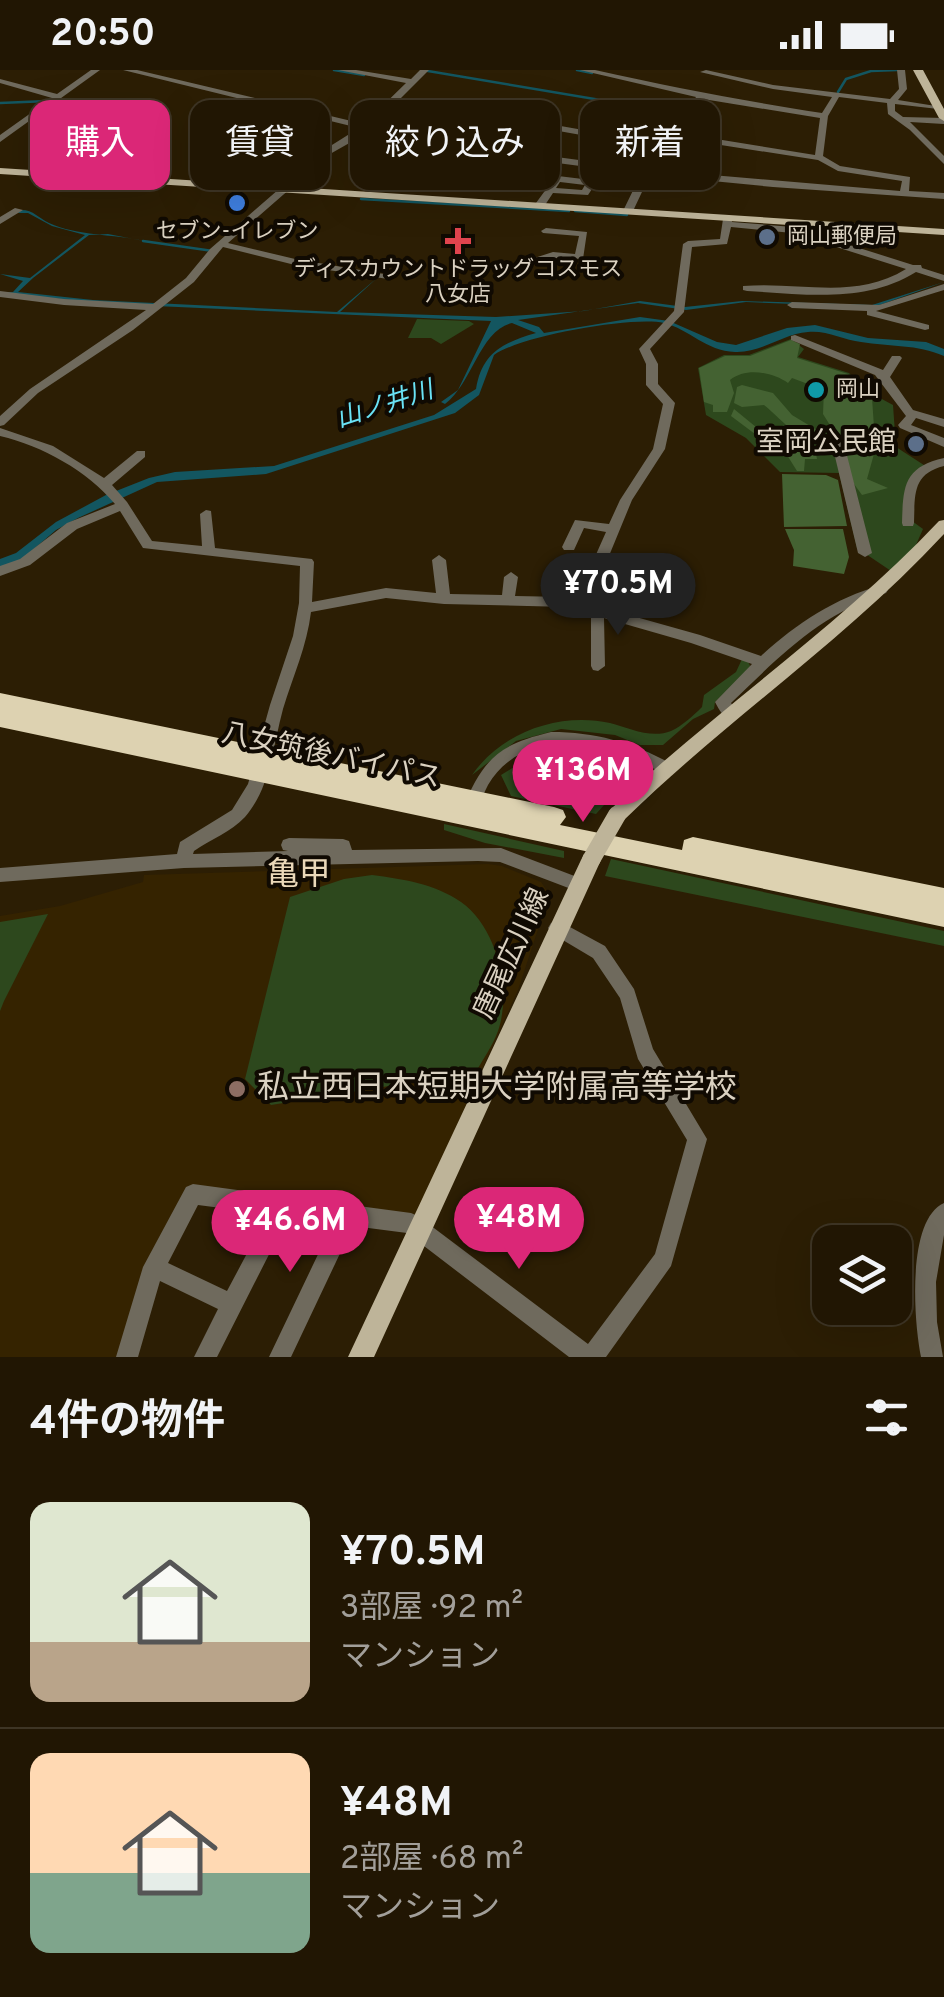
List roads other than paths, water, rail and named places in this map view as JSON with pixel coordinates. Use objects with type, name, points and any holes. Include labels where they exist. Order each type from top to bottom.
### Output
[{"type":"highway","name":"八女筑後バイパス","points":[[0,701],[263,765]]},
{"type":"highway","name":"八女筑後バイパス","points":[[0,718],[263,765],[944,899]]},
{"type":"highway","name":"八女筑後バイパス","points":[[470,808],[944,916]]},
{"type":"main road","points":[[918,70],[944,120]]},
{"type":"main road","points":[[0,171],[190,183]]},
{"type":"main road","points":[[301,190],[782,226],[944,232]]},
{"type":"main road","name":"唐尾広川線","points":[[361,1357],[590,860],[617,815],[664,767],[885,589],[940,535]]},
{"type":"street","points":[[0,139],[96,70]]},
{"type":"street","points":[[127,70],[350,124]]},
{"type":"street","points":[[342,70],[412,82]]},
{"type":"street","points":[[393,99],[426,70]]},
{"type":"street","points":[[584,70],[824,116]]},
{"type":"street","points":[[902,70],[903,89],[891,100],[891,112],[944,162]]},
{"type":"street","points":[[704,72],[727,74],[770,91],[935,102]]},
{"type":"street","points":[[758,84],[768,72]]},
{"type":"street","points":[[714,88],[727,74]]},
{"type":"street","points":[[0,82],[59,97]]},
{"type":"street","points":[[698,100],[702,94]]},
{"type":"street","points":[[819,158],[824,116],[838,94]]},
{"type":"street","points":[[393,99],[580,132]]},
{"type":"street","points":[[896,119],[944,120]]},
{"type":"street","points":[[330,154],[350,137]]},
{"type":"street","points":[[720,142],[819,158],[838,168],[907,179],[905,200]]},
{"type":"street","points":[[720,179],[905,200],[944,196]]},
{"type":"street","points":[[0,422],[53,377],[190,280],[222,244],[285,190]]},
{"type":"street","points":[[540,206],[550,190]]},
{"type":"street","points":[[628,212],[639,190]]},
{"type":"street","points":[[565,232],[572,208]]},
{"type":"street","points":[[0,221],[17,211]]},
{"type":"street","points":[[598,666],[597,568],[613,529],[658,449],[669,403],[652,386],[652,364],[644,350],[675,317],[688,244],[719,244],[728,222]]},
{"type":"street","points":[[782,226],[944,278]]},
{"type":"street","points":[[532,262],[553,254],[579,257],[584,234],[546,231]]},
{"type":"street","points":[[809,251],[818,239]]},
{"type":"street","points":[[222,244],[294,262],[384,277]]},
{"type":"street","points":[[747,288],[860,292],[896,283],[917,267]]},
{"type":"street","points":[[835,282],[860,292]]},
{"type":"street","points":[[792,305],[832,311],[880,308],[944,287]]},
{"type":"street","points":[[0,294],[64,302],[158,306]]},
{"type":"street","points":[[853,308],[925,327]]},
{"type":"street","points":[[795,338],[884,377],[909,422],[944,442]]},
{"type":"street","points":[[884,377],[896,358]]},
{"type":"street","points":[[909,422],[918,412],[944,423]]},
{"type":"street","points":[[0,432],[28,436],[49,446],[114,496],[148,544],[307,562],[308,608],[300,645],[277,706],[263,765],[242,810],[225,826],[186,847],[184,861]]},
{"type":"street","points":[[837,440],[865,553]]},
{"type":"street","points":[[0,570],[25,562],[114,496],[141,454]]},
{"type":"street","points":[[908,523],[911,480],[923,466],[944,462]]},
{"type":"street","points":[[569,547],[582,522],[613,529]]},
{"type":"street","points":[[202,524],[209,550]]},
{"type":"street","points":[[439,560],[444,599]]},
{"type":"street","points":[[508,601],[511,578]]},
{"type":"street","points":[[731,714],[722,702],[814,617],[840,602],[885,589]]},
{"type":"street","points":[[308,608],[386,593],[444,599],[567,602],[695,639],[764,664]]},
{"type":"street","points":[[470,808],[478,781],[492,765],[536,740],[569,736],[602,739],[634,749],[664,767]]},
{"type":"street","points":[[289,845],[344,846],[344,856]]},
{"type":"street","points":[[0,875],[184,861],[501,855],[579,885]]},
{"type":"street","points":[[127,1357],[154,1267],[192,1194],[418,1227],[590,1357],[664,1260],[697,1139],[645,1053],[628,995],[598,952],[558,928]]},
{"type":"street","points":[[205,1357],[282,1206]]},
{"type":"street","points":[[939,1353],[926,1294],[932,1234],[944,1212]]},
{"type":"street","points":[[280,1357],[347,1215]]},
{"type":"street","points":[[154,1267],[232,1305]]},
{"type":"water","points":[[21,210],[33,213],[60,227],[98,235],[89,235],[18,292],[93,300],[337,312],[377,278],[340,312],[496,317],[579,311],[518,320],[539,327],[544,333],[640,317],[669,321],[717,342],[736,345],[787,328],[815,325],[868,338],[926,342],[944,349],[944,356],[924,349],[815,332],[799,333],[754,350],[725,351],[673,326],[649,322],[603,325],[551,335],[494,355],[479,395],[455,413],[266,474],[157,482],[78,518],[56,530],[21,560],[0,567],[0,559],[16,553],[56,522],[106,495],[149,478],[175,472],[274,466],[434,415],[476,389],[483,367],[495,352],[536,333],[512,323],[501,328],[484,346],[458,390],[491,321],[111,304],[0,293],[13,292],[23,281],[0,274],[30,278],[85,235],[52,226],[28,213],[18,213]]},
{"type":"water","points":[[944,282],[874,307],[746,302],[686,310],[638,303],[593,309],[640,301],[685,307],[742,301],[872,305]]},
{"type":"waterway","points":[[334,70],[364,75]]},
{"type":"waterway","points":[[577,70],[592,73]]},
{"type":"waterway","points":[[838,92],[846,79],[871,71],[897,70]]},
{"type":"waterway","points":[[428,71],[601,100]]},
{"type":"waterway","points":[[0,103],[30,102]]},
{"type":"waterway","points":[[361,199],[569,211]]},
{"type":"waterway","points":[[575,211],[627,215]]},
{"type":"waterway","points":[[143,241],[213,251]]},
{"type":"place","name":"セブン-イレブン","points":[[237,203]]},
{"type":"place","name":"岡山郵便局","points":[[767,237]]},
{"type":"place","name":"ディスカウントドラッグコスモス 八女店","points":[[458,241]]},
{"type":"place","name":"岡山","points":[[816,390]]},
{"type":"place","name":"室岡公民館","points":[[916,444]]},
{"type":"place","name":"私立西日本短期大学附属高等学校","points":[[237,1089]]},
{"type":"district","name":"亀甲","points":[[299,876]]},
{"type":"water label","name":"山ノ井川","points":[[385,406]]}]
